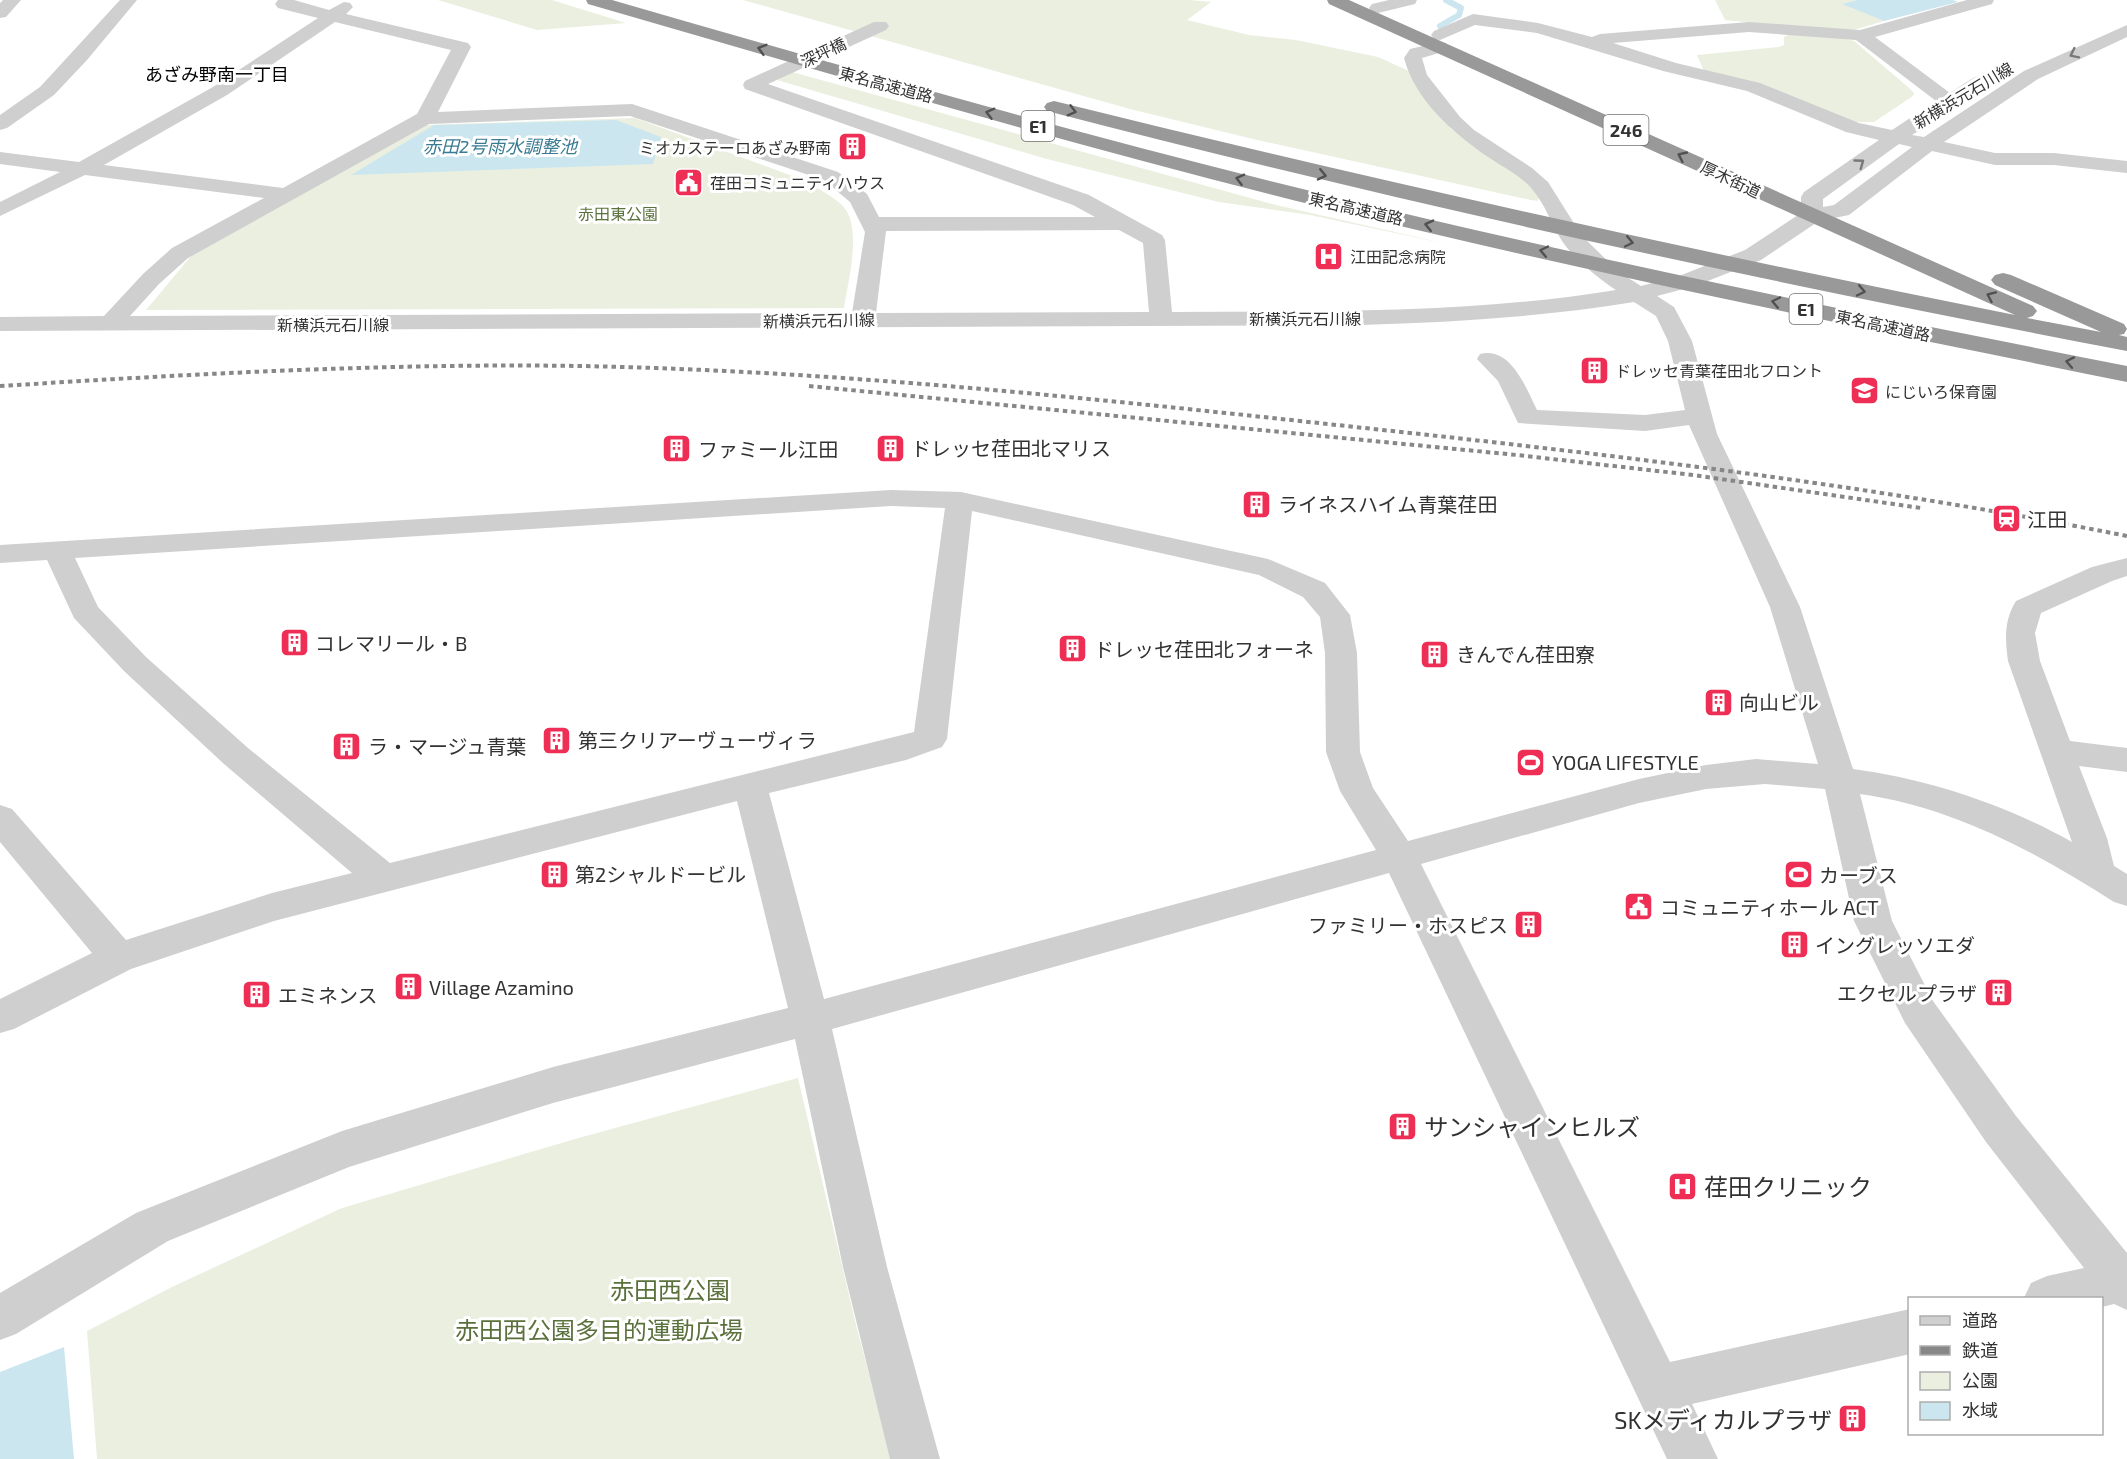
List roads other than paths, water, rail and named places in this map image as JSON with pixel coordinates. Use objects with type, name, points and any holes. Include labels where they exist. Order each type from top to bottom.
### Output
[{"type":"highway","name":"東名高速道路","points":[[594,0],[819,66],[1101,143],[1319,199],[1901,330],[2127,374]]},
{"type":"highway","name":"厚木街道","points":[[1335,0],[1607,104],[1812,206],[2127,356]]},
{"type":"highway","name":"厚木街道","points":[[1361,0],[1430,36]]},
{"type":"highway","name":"東名高速道路","points":[[810,41],[856,54]]},
{"type":"highway","name":"東名高速道路","points":[[1040,103],[1272,163],[1489,213],[1936,307],[2127,344]]},
{"type":"highway","points":[[1841,210],[2127,334]]},
{"type":"street","points":[[0,13],[13,0]]},
{"type":"street","points":[[0,124],[47,91],[81,56],[129,0]]},
{"type":"street","points":[[286,0],[284,4],[287,5],[462,47],[425,118]]},
{"type":"street","points":[[0,210],[82,169],[233,83],[298,42],[353,0]]},
{"type":"street","points":[[1378,8],[1409,0]]},
{"type":"street","points":[[1587,40],[1749,27],[1861,35],[1986,0]]},
{"type":"street","points":[[2058,1297],[2125,1283],[2001,1129],[1919,1012],[1873,921],[1839,778],[1785,607],[1707,441],[1680,341],[1673,325],[1666,312],[1611,278],[1573,240],[1541,186],[1525,172],[1467,134],[1453,121],[1418,76],[1413,65],[1413,58],[1430,36],[1470,13],[1587,40],[1670,67],[1753,87],[1854,128],[1995,159],[2054,159],[2127,167]]},
{"type":"street","name":"新横浜元石川線","points":[[0,324],[1361,318],[1460,315],[1576,304],[1637,294],[1688,280],[1753,255],[1948,100],[2013,64],[2098,24],[2127,14]]},
{"type":"street","name":"深坪橋","points":[[880,26],[752,84],[1081,200],[1123,223]]},
{"type":"street","name":"新横浜元石川線","points":[[1841,210],[1952,126],[2031,75],[2127,30]]},
{"type":"street","points":[[1861,35],[1948,100]]},
{"type":"street","points":[[110,324],[180,253],[283,194],[425,118],[632,110],[831,176],[859,199],[876,232],[864,320]]},
{"type":"street","points":[[0,158],[283,194]]},
{"type":"street","points":[[1812,206],[1841,210]]},
{"type":"street","points":[[873,224],[1123,223],[1154,240],[1161,318]]},
{"type":"street","points":[[1490,359],[1509,378],[1527,417],[1645,423],[1699,416]]},
{"type":"street","points":[[0,554],[891,498],[961,500],[1268,568],[1314,590],[1335,615],[1341,653],[1343,752],[1357,791],[1400,858],[1693,1459]]},
{"type":"street","points":[[0,1017],[118,958],[272,907],[382,877],[906,748],[930,739],[956,519],[961,500]]},
{"type":"street","points":[[57,550],[85,611],[135,664],[236,756],[382,877]]},
{"type":"street","points":[[2098,873],[2089,838],[2024,662],[2020,633],[2027,608],[2102,574],[2127,567]]},
{"type":"street","points":[[2057,751],[2127,760]]},
{"type":"street","points":[[0,1318],[152,1227],[342,1150],[553,1085],[810,1019],[1638,791],[1711,776],[1757,772],[1839,778],[1880,783],[1942,800],[2025,833],[2098,873],[2127,892]]},
{"type":"street","points":[[750,785],[825,1080],[865,1267],[915,1459]]},
{"type":"street","points":[[0,818],[118,958]]},
{"type":"street","points":[[1659,1388],[1908,1331]]},
{"type":"water","points":[[1857,0],[1953,0],[1958,2],[1884,21],[1842,4]]},
{"type":"water","name":"赤田2号雨水調整池","points":[[616,120],[661,137],[653,164],[351,175],[434,125]]},
{"type":"water","points":[[64,1347],[74,1459],[0,1459],[0,1372]]},
{"type":"waterway","points":[[1440,26],[1459,15],[1461,8],[1446,0]]},
{"type":"railway","points":[[0,386],[290,370],[435,366],[680,369],[881,381],[1183,408],[1663,462],[1849,488],[2035,518],[2127,536]]},
{"type":"railway","points":[[809,386],[1517,455],[1693,475],[1921,508]]},
{"type":"place","name":"ミオカステーロあざみ野南","points":[[852,147]]},
{"type":"place","name":"荏田コミュニティハウス","points":[[689,182]]},
{"type":"place","name":"江田記念病院","points":[[1329,256]]},
{"type":"place","name":"ドレッセ青葉荏田北フロント","points":[[1594,370]]},
{"type":"place","name":"にじいろ保育園","points":[[1864,391]]},
{"type":"place","name":"ドレッセ荏田北マリス","points":[[890,448]]},
{"type":"place","name":"ファミール江田","points":[[677,449]]},
{"type":"place","name":"ライネスハイム青葉荏田","points":[[1257,504]]},
{"type":"place","name":"江田","points":[[2006,519]]},
{"type":"place","name":"コレマリール・B","points":[[294,643]]},
{"type":"place","name":"ドレッセ荏田北フォーネ","points":[[1073,649]]},
{"type":"place","name":"きんでん荏田寮","points":[[1435,654]]},
{"type":"place","name":"向山ビル","points":[[1718,702]]},
{"type":"place","name":"第三クリアーヴューヴィラ","points":[[557,740]]},
{"type":"place","name":"ラ・マージュ青葉","points":[[347,746]]},
{"type":"place","name":"YOGA LIFESTYLE","points":[[1531,762]]},
{"type":"place","name":"第2シャルドービル","points":[[554,874]]},
{"type":"place","name":"カーブス","points":[[1798,875]]},
{"type":"place","name":"コミュニティホール ACT","points":[[1639,907]]},
{"type":"place","name":"ファミリー・ホスピス","points":[[1529,925]]},
{"type":"place","name":"イングレッソエダ","points":[[1794,945]]},
{"type":"place","name":"Village Azamino","points":[[408,987]]},
{"type":"place","name":"エクセルプラザ","points":[[1998,993]]},
{"type":"place","name":"エミネンス","points":[[257,995]]},
{"type":"place","name":"サンシャインヒルズ","points":[[1403,1126]]},
{"type":"place","name":"荏田クリニック","points":[[1683,1186]]},
{"type":"place","name":"SKメディカルプラザ","points":[[1853,1419]]},
{"type":"district","name":"あざみ野南一丁目","points":[[217,74]]},
{"type":"park label","name":"赤田東公園","points":[[618,213]]},
{"type":"park label","name":"赤田西公園","points":[[670,1289]]},
{"type":"park label","name":"赤田西公園多目的運動広場","points":[[599,1329]]}]
